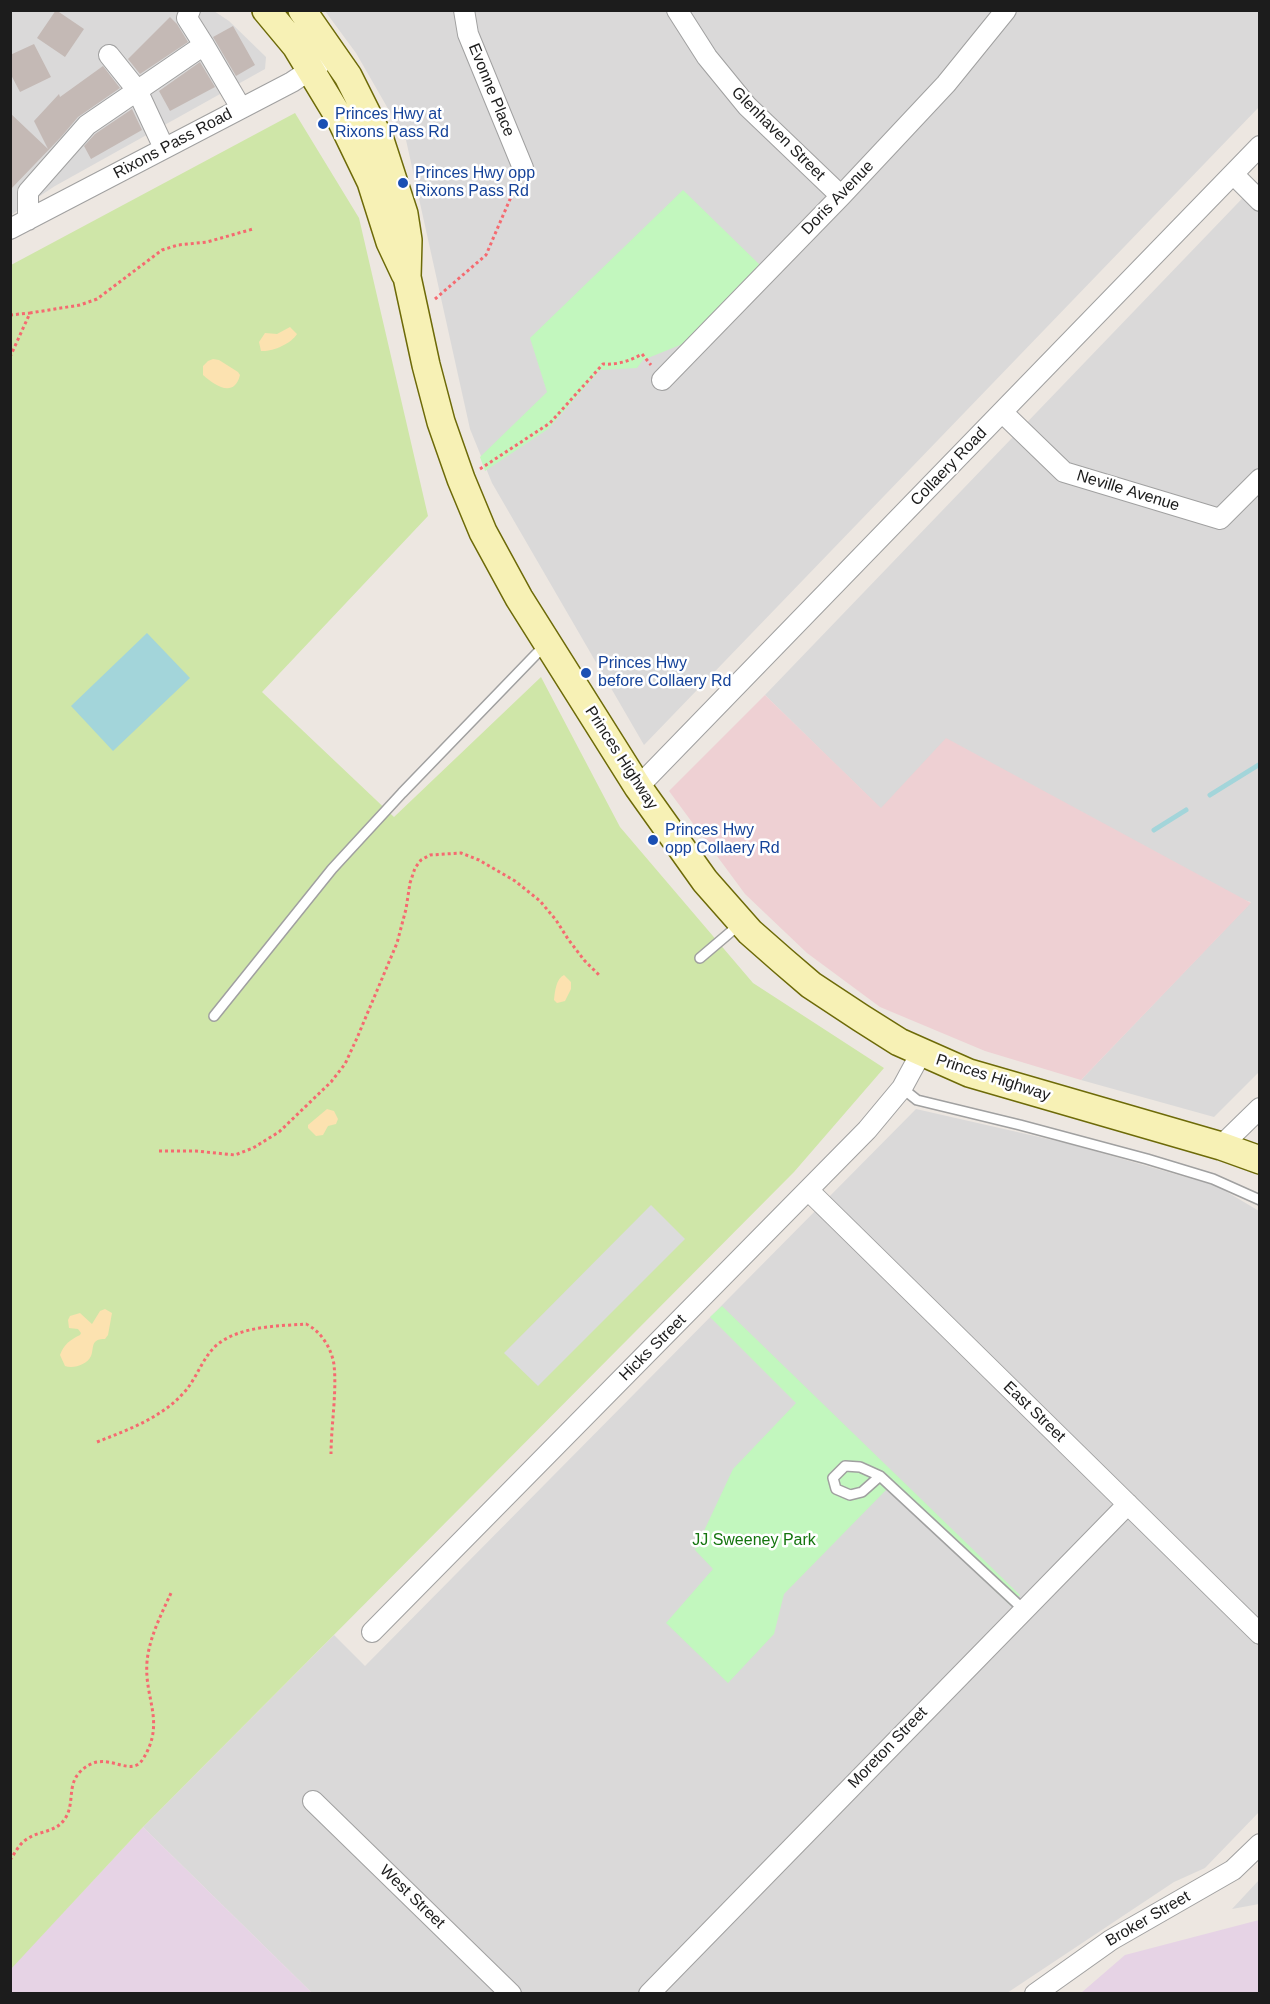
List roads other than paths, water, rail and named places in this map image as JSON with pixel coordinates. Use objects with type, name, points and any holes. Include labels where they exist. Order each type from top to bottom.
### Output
[{"type":"main road","name":"Princes Highway","points":[[266,10],[296,46],[311,70],[342,122],[371,182],[390,242],[407,277],[441,422],[461,479],[499,564],[638,787],[705,881],[742,923],[811,985],[921,1053],[1000,1083],[1221,1146],[1260,1160]]},
{"type":"main road","name":"Princes Highway","points":[[302,10],[334,54],[380,140],[404,214],[408,240],[407,277]]},
{"type":"street","points":[[190,10],[187,18],[241,108]]},
{"type":"street","name":"Evonne Place","points":[[464,10],[468,34],[523,168]]},
{"type":"street","name":"Glenhaven Street","points":[[677,10],[707,57],[747,106],[841,196]]},
{"type":"street","name":"Doris Avenue","points":[[662,380],[946,84],[1006,10]]},
{"type":"street","points":[[19,225],[28,192],[87,125],[204,45]]},
{"type":"street","name":"Rixons Pass Road","points":[[19,225],[292,82],[334,54]]},
{"type":"street","points":[[109,55],[137,90],[164,148]]},
{"type":"street","name":"Collaery Road","points":[[638,787],[1260,146]]},
{"type":"street","points":[[1233,174],[1260,201]]},
{"type":"street","name":"Neville Avenue","points":[[1002,412],[1064,472],[1220,519],[1260,479]]},
{"type":"street","name":"Hicks Street","points":[[372,1632],[867,1130],[902,1088],[921,1053]]},
{"type":"street","points":[[1221,1146],[1260,1108]]},
{"type":"street","name":"East Street","points":[[808,1190],[1260,1634]]},
{"type":"street","name":"Moreton Street","points":[[649,1994],[1128,1504]]},
{"type":"street","name":"West Street","points":[[313,1801],[510,1994]]},
{"type":"street","name":"Broker Street","points":[[1035,1994],[1111,1940],[1233,1870],[1260,1844]]},
{"type":"lane","points":[[214,1016],[332,869],[547,643]]},
{"type":"lane","points":[[700,958],[742,923]]},
{"type":"lane","points":[[902,1088],[917,1100],[1147,1159],[1213,1179],[1260,1200]]},
{"type":"lane","points":[[880,1476],[862,1492],[850,1496],[836,1489],[833,1479],[845,1466],[860,1467],[880,1476],[1023,1610]]},
{"type":"water","points":[[147,633],[190,678],[113,751],[71,706]]},
{"type":"waterway","points":[[1210,795],[1260,764]]},
{"type":"waterway","points":[[1154,830],[1186,810]]},
{"type":"place","name":"Princes Hwy at Rixons Pass Rd","points":[[323,124]]},
{"type":"place","name":"Princes Hwy opp Rixons Pass Rd","points":[[403,183]]},
{"type":"place","name":"Princes Hwy before Collaery Rd","points":[[586,673]]},
{"type":"place","name":"Princes Hwy opp Collaery Rd","points":[[653,840]]},
{"type":"park label","name":"JJ Sweeney Park","points":[[754,1541]]}]
